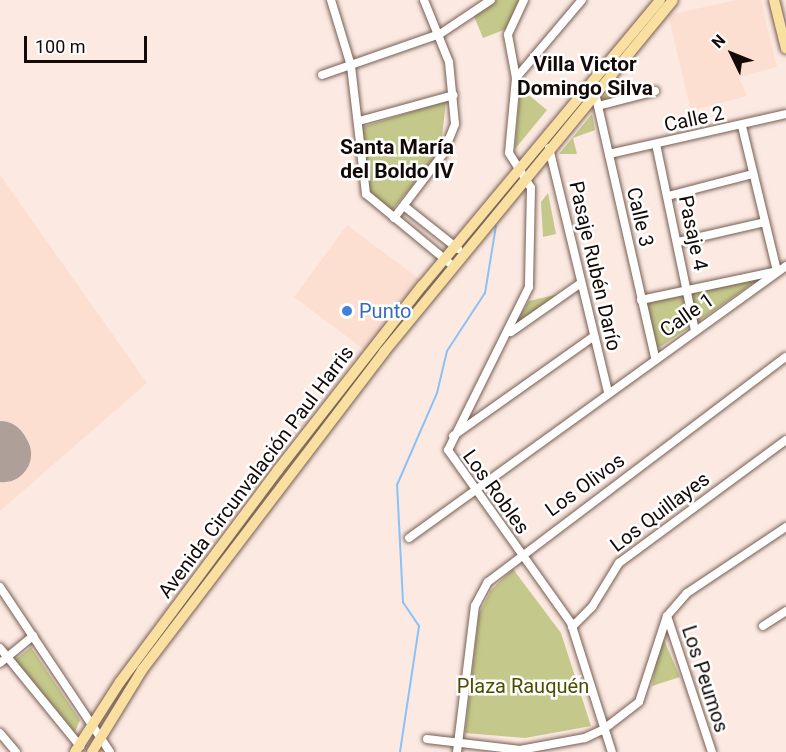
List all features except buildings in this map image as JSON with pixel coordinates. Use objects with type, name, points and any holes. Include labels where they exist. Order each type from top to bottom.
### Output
[{"type":"main road","name":"Avenida Circunvalación Paul Harris","points":[[520,175],[549,148],[660,0]]},
{"type":"main road","name":"Avenida Circunvalación Paul Harris","points":[[77,749],[278,470],[520,175],[673,0]]},
{"type":"main road","points":[[774,0],[783,18],[786,49]]},
{"type":"main road","name":"Avenida Circunvalación Paul Harris","points":[[92,752],[142,670],[449,262]]},
{"type":"street","points":[[331,0],[351,66],[359,122],[364,189],[394,218],[449,262]]},
{"type":"street","points":[[394,218],[443,154],[455,124],[454,95],[440,34],[424,0]]},
{"type":"street","points":[[322,75],[440,34],[491,0]]},
{"type":"street","name":"Los Robles","points":[[524,0],[508,35],[516,78],[509,153],[520,175],[531,188],[529,287],[508,334],[451,438],[450,459],[573,627],[612,752]]},
{"type":"street","points":[[516,78],[582,0]]},
{"type":"street","name":"Calle 3","points":[[593,89],[655,358]]},
{"type":"street","points":[[598,106],[655,91]]},
{"type":"street","points":[[359,122],[454,95]]},
{"type":"street","name":"Calle 2","points":[[609,154],[742,126],[786,114]]},
{"type":"street","points":[[641,300],[777,271],[742,126]]},
{"type":"street","name":"Pasaje 4","points":[[656,144],[695,330]]},
{"type":"street","name":"Pasaje Rubén Darío","points":[[549,148],[608,392]]},
{"type":"street","points":[[668,196],[753,174]]},
{"type":"street","points":[[404,206],[459,250]]},
{"type":"street","points":[[678,242],[765,222]]},
{"type":"street","name":"Calle 1","points":[[409,538],[655,358],[786,266]]},
{"type":"street","points":[[508,334],[581,283]]},
{"type":"street","points":[[451,438],[594,336]]},
{"type":"street","name":"Los Olivos","points":[[458,748],[475,606],[488,582],[520,553],[786,357]]},
{"type":"street","name":"Los Quillayes","points":[[573,627],[592,608],[619,563],[786,440]]},
{"type":"street","points":[[427,739],[458,748],[529,750],[604,729],[639,702],[667,616],[687,593],[786,527]]},
{"type":"street","points":[[1,589],[110,752]]},
{"type":"street","points":[[763,626],[786,611]]},
{"type":"street","name":"Los Peumos","points":[[667,616],[712,752]]},
{"type":"street","points":[[4,660],[33,636]]},
{"type":"street","points":[[0,648],[4,660],[77,749]]},
{"type":"street","points":[[0,733],[16,752]]},
{"type":"shaded area","points":[[736,0],[761,0],[777,67],[739,77],[747,96],[691,111],[668,15]]},
{"type":"shaded area","points":[[0,175],[147,383],[0,511]]},
{"type":"shaded area","points":[[347,225],[421,280],[366,351],[294,297]]},
{"type":"green space","points":[[496,0],[519,0],[506,29],[483,38],[474,16]]},
{"type":"green space","points":[[618,79],[632,92],[599,102]]},
{"type":"green space","points":[[520,88],[547,110],[515,149]]},
{"type":"green space","points":[[446,101],[442,137],[432,163],[389,213],[368,195],[362,127]]},
{"type":"green space","points":[[592,114],[595,130],[573,138],[577,154],[559,154]]},
{"type":"green space","points":[[548,193],[556,234],[543,237],[541,202]]},
{"type":"green space","points":[[763,276],[696,323],[691,294]]},
{"type":"green space","points":[[559,294],[514,325],[529,301]]},
{"type":"green space","points":[[687,295],[692,326],[657,349],[647,303]]},
{"type":"green space","name":"Plaza Rauquén","points":[[513,569],[561,633],[591,726],[525,738],[465,733],[479,614],[491,590]]},
{"type":"green space","points":[[664,640],[680,677],[652,686],[659,644]]},
{"type":"green space","points":[[31,647],[80,720],[75,732],[15,660]]},
{"type":"waterway","points":[[400,752],[419,626],[403,602],[397,485],[437,393],[447,351],[485,293],[496,226]]},
{"type":"runway","points":[[0,449],[3,454]]},
{"type":"place","name":"Punto","points":[[347,311]]},
{"type":"district","name":"Villa Victor Domingo Silva","points":[[585,76]]},
{"type":"district","name":"Santa María del Boldo IV","points":[[397,159]]}]
